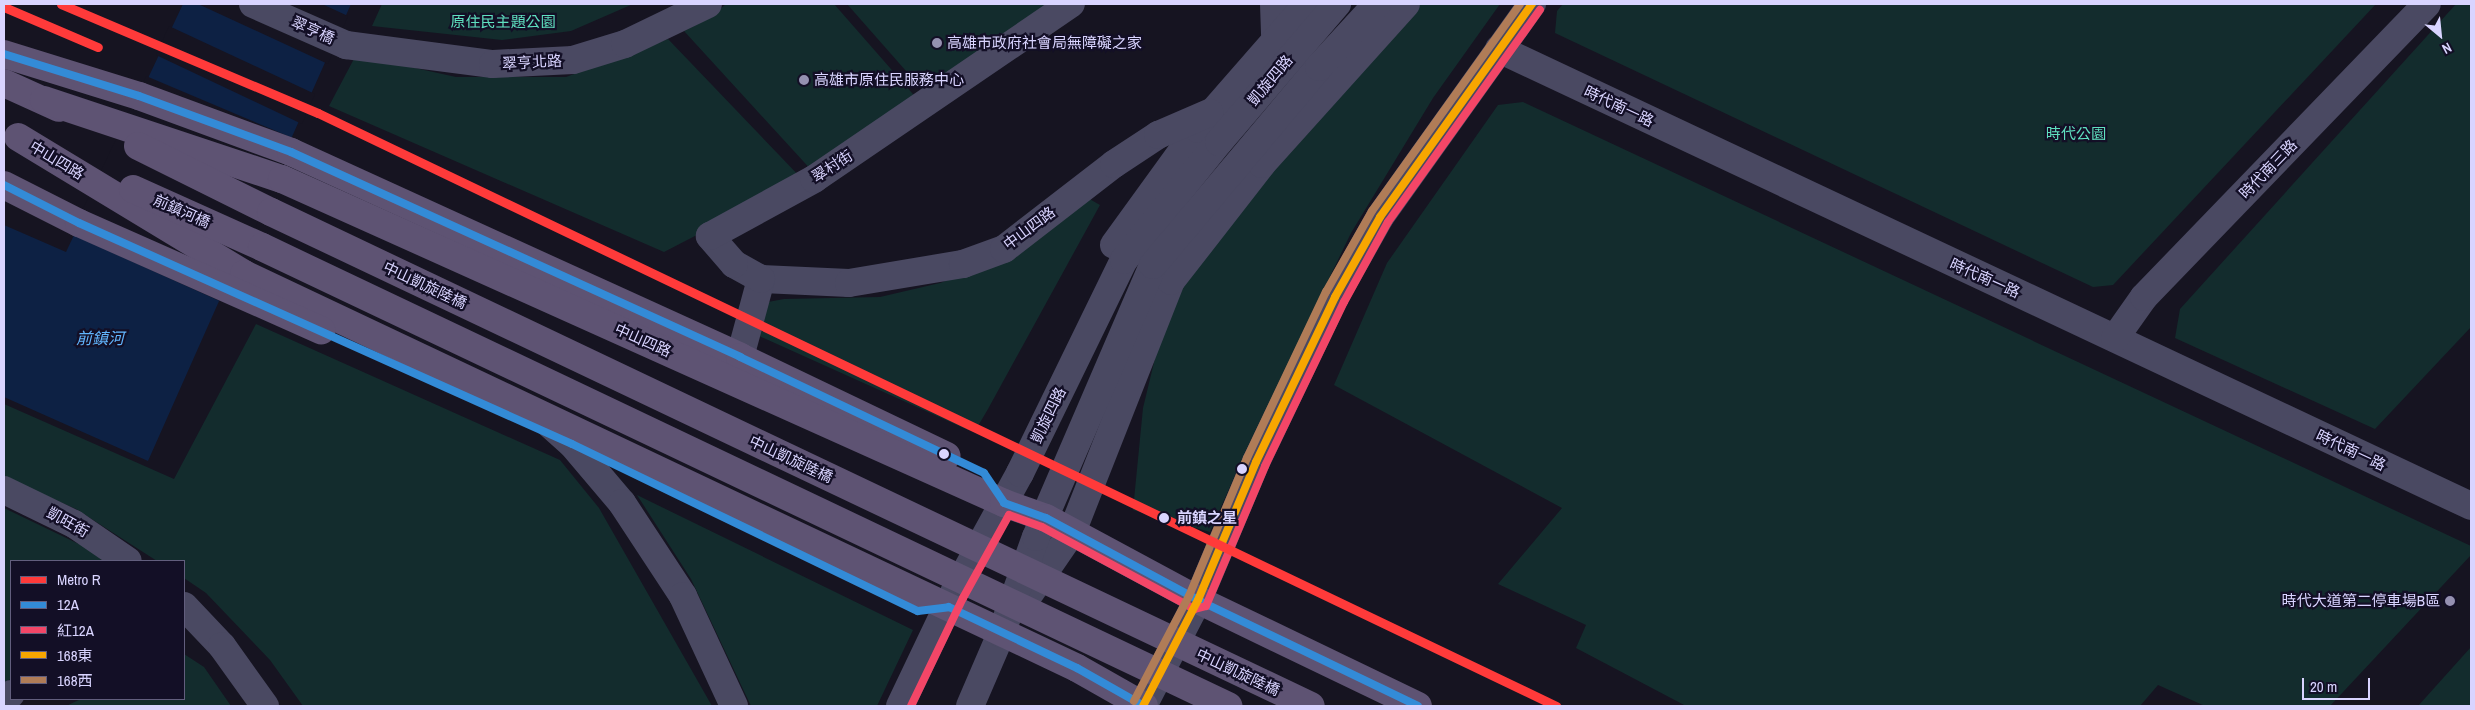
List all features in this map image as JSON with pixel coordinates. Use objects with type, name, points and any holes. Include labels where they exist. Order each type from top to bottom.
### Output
[{"type":"main road","name":"中山四路","points":[[4,54],[138,96],[291,152],[740,357],[984,472],[1004,503]]},
{"type":"main road","points":[[4,83],[122,132]]},
{"type":"main road","name":"中山四路","points":[[122,132],[282,179],[1004,503],[1046,518],[1198,600],[1418,706]]},
{"type":"main road","name":"中山凱旋陸橋","points":[[122,132],[271,212],[1312,706]]},
{"type":"main road","name":"中山四路","points":[[11,134],[99,179]]},
{"type":"main road","name":"前鎮河橋","points":[[99,179],[262,247],[1228,706]]},
{"type":"main road","name":"前鎮河橋","points":[[99,179],[238,282]]},
{"type":"main road","points":[[4,185],[79,223],[238,282],[532,408],[949,607],[1001,634],[1077,668],[1144,706]]},
{"type":"main road","points":[[238,282],[918,611],[949,607]]},
{"type":"street","name":"翠亨橋","points":[[253,4],[346,45]]},
{"type":"street","name":"翠亨北路","points":[[346,45],[493,64],[573,60],[625,44],[708,4]]},
{"type":"street","name":"翠村街","points":[[761,279],[734,264],[710,236],[814,179],[1072,4]]},
{"type":"street","points":[[1274,4],[1276,38]]},
{"type":"street","name":"凱旋四路","points":[[1020,473],[1016,441],[1110,250],[1213,111],[1307,4]]},
{"type":"street","name":"凱旋四路","points":[[1020,473],[1124,260],[1219,142],[1337,4]]},
{"type":"street","name":"凱旋四路","points":[[970,706],[1001,634],[1046,518],[1153,265],[1319,67],[1377,4]]},
{"type":"street","name":"凱旋四路","points":[[1001,634],[1072,532],[1171,281],[1262,164],[1406,4]]},
{"type":"street","points":[[1144,706],[1198,600],[1256,462],[1335,297],[1380,217],[1532,4]]},
{"type":"street","name":"時代南三路","points":[[2115,338],[2144,297],[2427,4]]},
{"type":"street","name":"時代南一路","points":[[1500,49],[2115,338],[2162,363],[2471,506]]},
{"type":"street","name":"中山四路","points":[[761,279],[849,283],[963,264],[1004,249],[1114,164],[1158,135],[1213,111]]},
{"type":"street","points":[[740,357],[761,279]]},
{"type":"street","points":[[532,408],[572,444],[622,503],[683,596],[734,706]]},
{"type":"street","points":[[900,706],[949,607],[1020,473]]},
{"type":"street","name":"凱旺街","points":[[4,490],[74,524],[127,560]]},
{"type":"street","points":[[185,610],[228,654],[265,706]]},
{"type":"green space","name":"原住民主題公園","points":[[382,4],[633,4],[571,31],[502,40],[372,26]]},
{"type":"green space","points":[[726,4],[834,4],[919,101],[814,173],[684,31],[711,17]]},
{"type":"green space","points":[[847,4],[1062,4],[928,96]]},
{"type":"green space","points":[[1417,4],[1500,4],[1433,98],[1351,233],[1247,448],[1210,532],[1133,510],[1143,408],[1164,321],[1181,284],[1269,171]]},
{"type":"green space","name":"時代公園","points":[[1563,4],[2376,4],[2113,285],[2093,287],[1555,33],[1557,11]]},
{"type":"green space","points":[[2456,4],[2471,4],[2471,327],[2375,429],[2175,338],[2180,309]]},
{"type":"green space","points":[[668,39],[803,180],[664,252],[329,106],[356,55],[456,77],[566,77]]},
{"type":"green space","points":[[1523,102],[2471,546],[2471,555],[2330,706],[2205,706],[2158,685],[2140,706],[1686,706],[1576,648],[1586,625],[1498,584],[1562,508],[1334,385],[1387,263],[1498,105]]},
{"type":"green space","points":[[1086,197],[1100,205],[978,426],[968,430],[759,336],[768,302],[784,299],[880,297],[940,283],[997,262]]},
{"type":"green space","points":[[256,324],[560,460],[599,508],[712,706],[303,706],[270,660],[206,593],[185,579],[185,560],[155,560],[76,509],[4,477],[4,404],[174,479]]},
{"type":"green space","points":[[637,495],[913,630],[877,706],[751,706],[691,579]]},
{"type":"green space","points":[[4,508],[85,547],[102,560],[10,560],[10,679],[4,682]]},
{"type":"green space","points":[[2471,647],[2471,706],[2418,706]]},
{"type":"green space","points":[[185,655],[204,667],[231,706],[66,706],[79,700],[185,700]]},
{"type":"water","name":"前鎮河","points":[[183,4],[351,4],[148,461],[4,397],[4,225],[66,252]]},
{"type":"pier","points":[[198,4],[322,4],[348,16],[328,64]]},
{"type":"pier","points":[[169,26],[315,94],[302,124],[156,55]]},
{"type":"pier","points":[[146,76],[295,139],[222,302],[71,234]]},
{"type":"metro line","name":"R","points":[[61,4],[318,113],[1556,706]]},
{"type":"metro line","name":"R","points":[[4,7],[98,47]]},
{"type":"transit line","name":"168西","points":[[1134,701],[1189,596],[1247,458],[1326,292],[1372,211],[1520,4]]},
{"type":"transit line","name":"168東","points":[[1143,706],[1198,600],[1256,462],[1335,297],[1380,217],[1532,4]]},
{"type":"transit line","name":"紅12A","points":[[911,706],[963,598],[1009,515],[1042,527],[1194,609],[1206,606],[1265,466],[1344,302],[1388,222],[1540,10]]},
{"type":"transit line","name":"12A","points":[[4,54],[139,96],[291,152],[740,357],[984,473],[1004,503],[1046,518],[1198,600],[1418,706]]},
{"type":"transit line","name":"12A","points":[[4,185],[79,223],[572,444],[918,611],[949,607],[1077,668],[1144,706]]},
{"type":"place","name":"高雄市政府社會局無障礙之家","points":[[937,43]]},
{"type":"place","name":"高雄市原住民服務中心","points":[[804,80]]},
{"type":"place","name":"前鎮之星","points":[[1164,518]]},
{"type":"place","name":"時代大道第二停車場B區","points":[[2450,601]]}]
